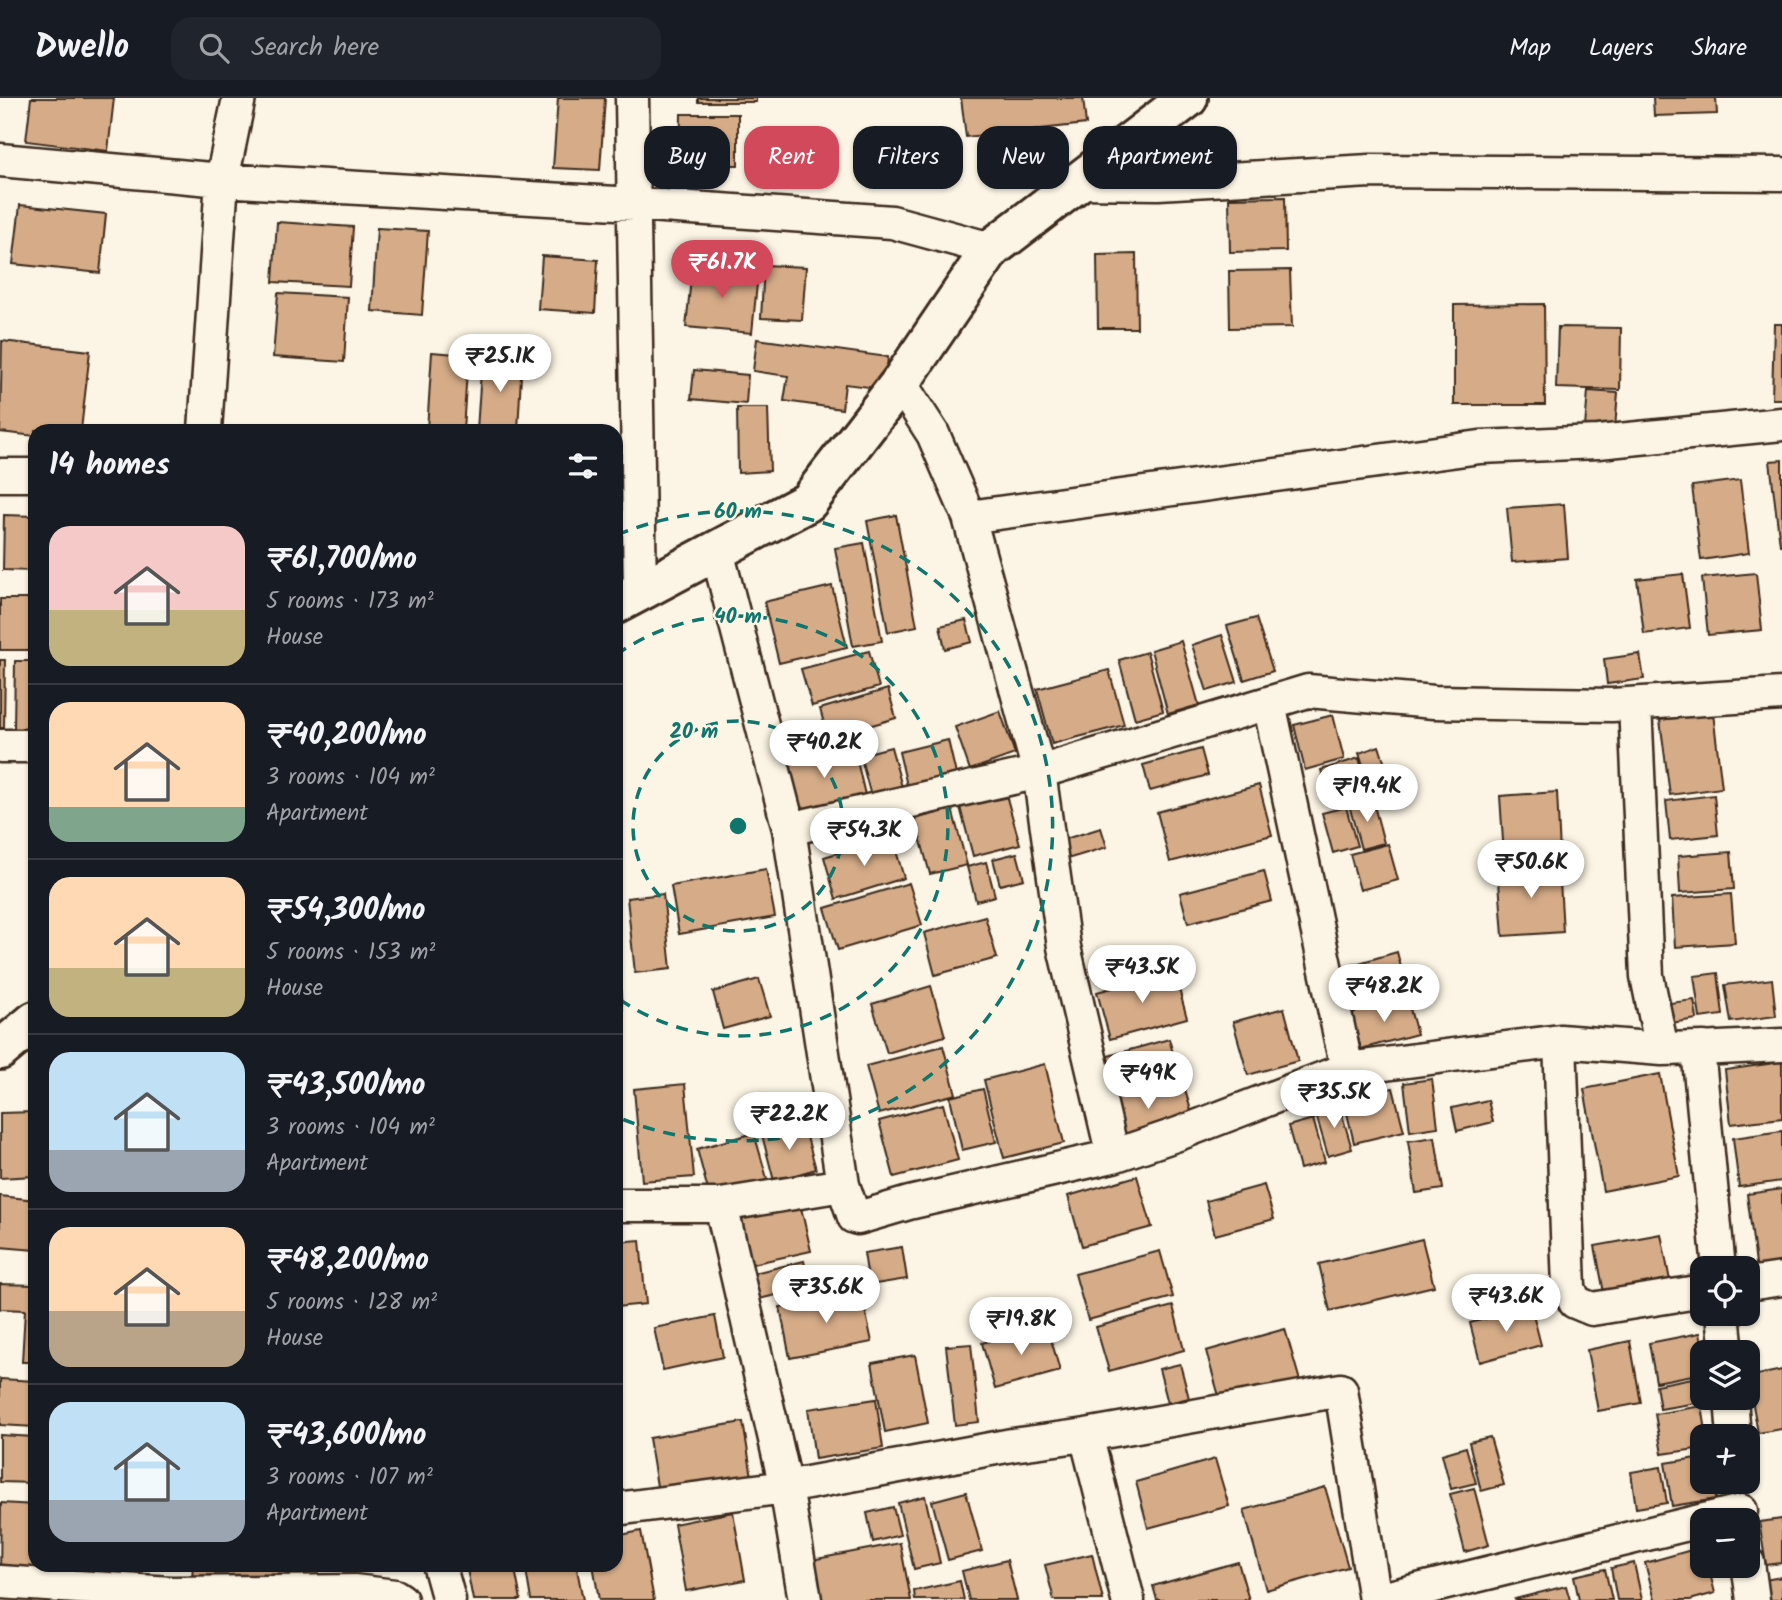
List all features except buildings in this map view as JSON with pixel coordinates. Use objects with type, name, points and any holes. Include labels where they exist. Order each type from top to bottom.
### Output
[{"type":"street","points":[[205,424],[222,180],[239,98]]},
{"type":"street","points":[[632,98],[634,204],[627,478],[628,598],[808,502],[900,383],[991,249],[1188,98]]},
{"type":"street","points":[[0,160],[222,180],[892,222],[991,249]]},
{"type":"street","points":[[1077,183],[1157,183],[1370,172],[1782,174]]},
{"type":"street","points":[[900,383],[933,434],[969,517],[1039,772],[1064,947],[1113,1156]]},
{"type":"street","points":[[969,517],[1480,447],[1598,442],[1782,424]]},
{"type":"street","points":[[0,475],[28,475]]},
{"type":"street","points":[[717,551],[789,829],[843,1185],[855,1219],[909,1203],[1113,1156],[1178,1134],[1346,1069],[1560,1041],[1662,1049],[1782,1045]]},
{"type":"street","points":[[789,829],[1039,772],[1308,691],[1434,702],[1635,704],[1782,694]]},
{"type":"street","points":[[1269,703],[1346,1069]]},
{"type":"street","points":[[1635,704],[1647,976],[1662,1049]]},
{"type":"street","points":[[0,746],[28,746]]},
{"type":"street","points":[[0,1050],[28,1027]]},
{"type":"street","points":[[1560,1041],[1569,1288],[1575,1302],[1592,1309],[1690,1293]]},
{"type":"street","points":[[1704,1048],[1698,1049],[1718,1256]]},
{"type":"street","points":[[623,1205],[721,1206],[843,1185]]},
{"type":"street","points":[[721,1206],[786,1487],[805,1600]]},
{"type":"street","points":[[1760,1282],[1782,1279]]},
{"type":"street","points":[[623,1507],[786,1487],[1012,1445],[1086,1435],[1341,1390],[1376,1600],[1741,1505]]},
{"type":"street","points":[[1086,1435],[1128,1600]]},
{"type":"street","points":[[441,1572],[449,1600]]},
{"type":"street","points":[[1750,1578],[1753,1600]]},
{"type":"street","points":[[0,1582],[170,1597],[354,1591],[395,1596],[401,1600]]}]
